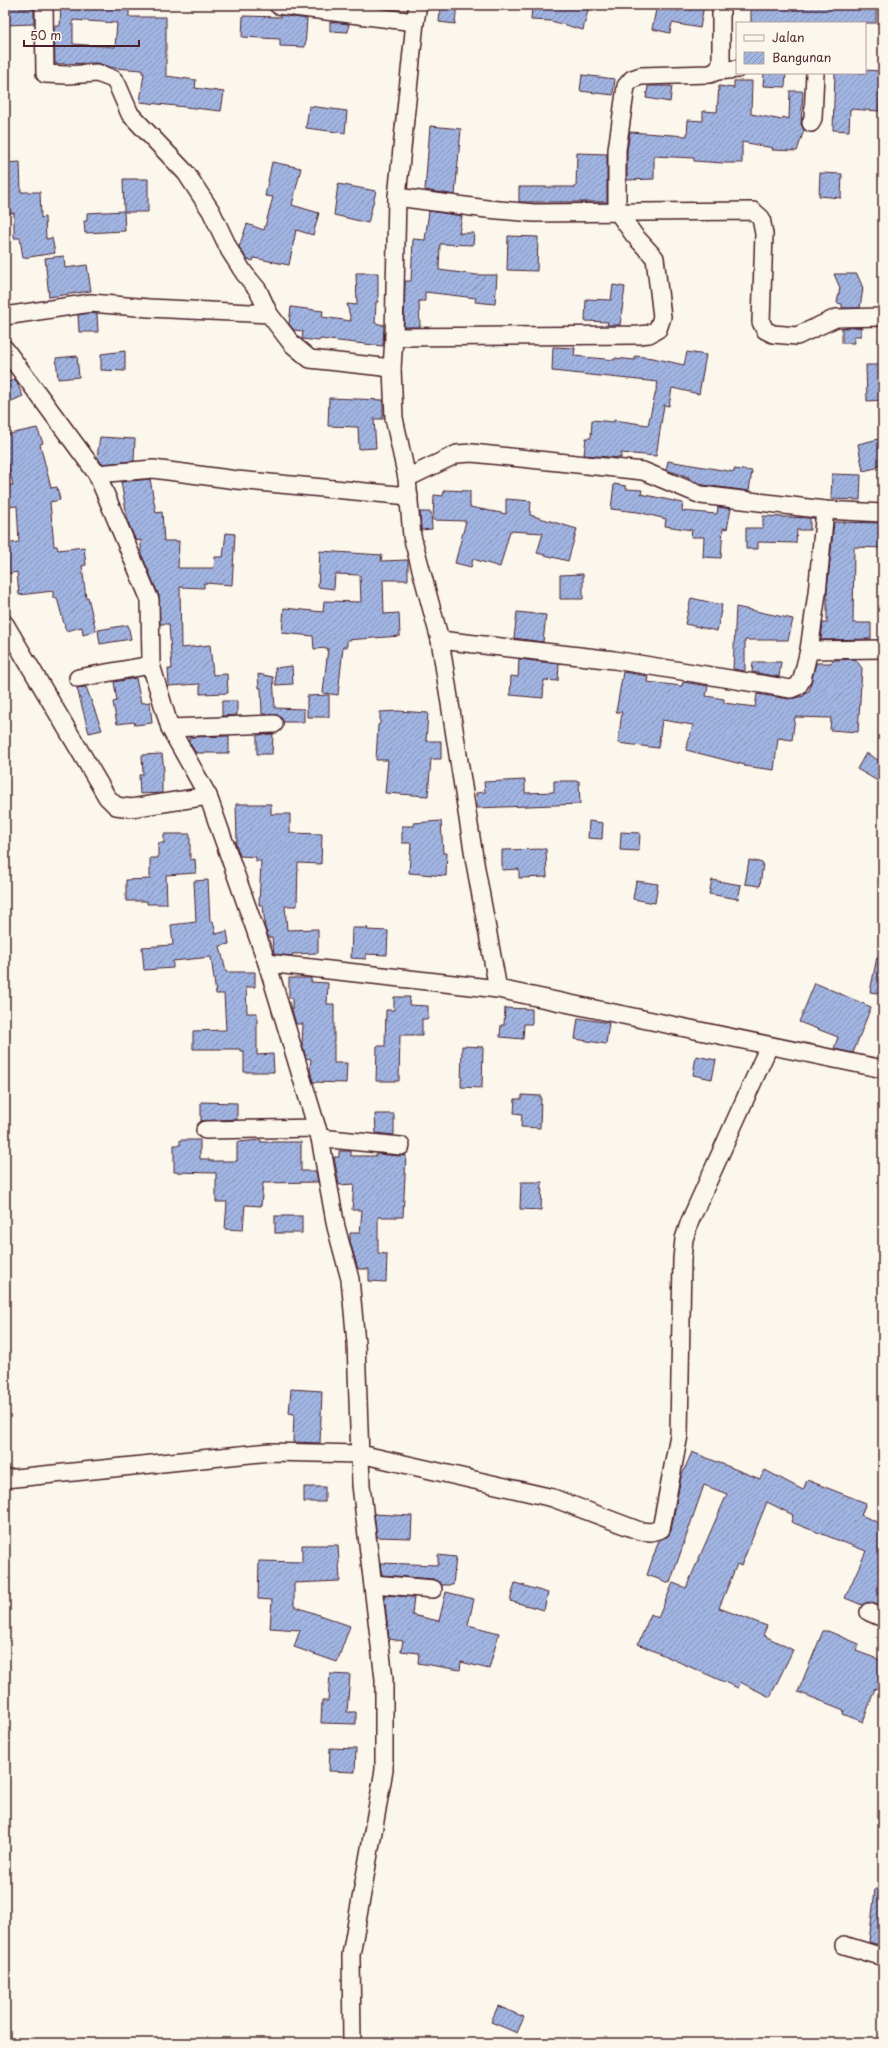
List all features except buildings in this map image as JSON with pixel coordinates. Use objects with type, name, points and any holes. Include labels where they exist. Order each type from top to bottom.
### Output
[{"type":"street","points":[[44,5],[45,74],[97,73],[113,79],[117,84],[130,114],[186,173],[211,211],[230,251],[244,273],[258,290],[269,314],[292,344],[310,359],[392,368]]},
{"type":"street","points":[[278,5],[415,22]]},
{"type":"street","points":[[418,5],[397,197],[392,368],[394,418],[407,478],[412,536],[440,640],[475,863],[498,989]]},
{"type":"street","points":[[717,71],[721,64],[721,5]]},
{"type":"street","points":[[394,337],[649,334],[658,329],[662,317],[655,258],[634,235],[617,211],[617,150],[626,86],[632,79],[641,76],[710,74],[717,71],[736,69]]},
{"type":"street","points":[[811,123],[813,118],[815,74]]},
{"type":"street","points":[[397,197],[488,209],[534,213],[742,210],[757,213],[761,218],[764,234],[761,322],[765,330],[773,334],[797,336],[836,318],[883,317]]},
{"type":"street","points":[[5,316],[91,303],[269,314]]},
{"type":"street","points":[[5,349],[97,474],[150,600],[151,665],[170,728],[208,796],[267,963],[318,1133],[336,1227],[350,1279],[356,1343],[361,1485],[384,1679],[384,1770],[351,1955],[352,2043]]},
{"type":"street","points":[[407,478],[456,454],[472,453],[643,471],[701,495],[825,510],[883,513]]},
{"type":"street","points":[[97,474],[153,469],[237,480],[409,496]]},
{"type":"street","points":[[440,640],[614,660],[791,689],[798,686],[802,679],[809,650],[817,593],[825,510]]},
{"type":"street","points":[[5,624],[107,797],[116,806],[131,808],[208,796]]},
{"type":"street","points":[[809,650],[883,649]]},
{"type":"street","points":[[78,678],[151,665]]},
{"type":"street","points":[[170,728],[274,724]]},
{"type":"street","points":[[267,963],[498,989],[883,1069]]},
{"type":"street","points":[[5,1479],[270,1452],[360,1454],[553,1498],[640,1531],[650,1532],[661,1529],[664,1521],[679,1435],[682,1259],[684,1239],[690,1221],[768,1046]]},
{"type":"street","points":[[205,1130],[318,1133],[401,1146]]},
{"type":"street","points":[[373,1584],[433,1589]]},
{"type":"street","points":[[844,1945],[883,1957]]}]
